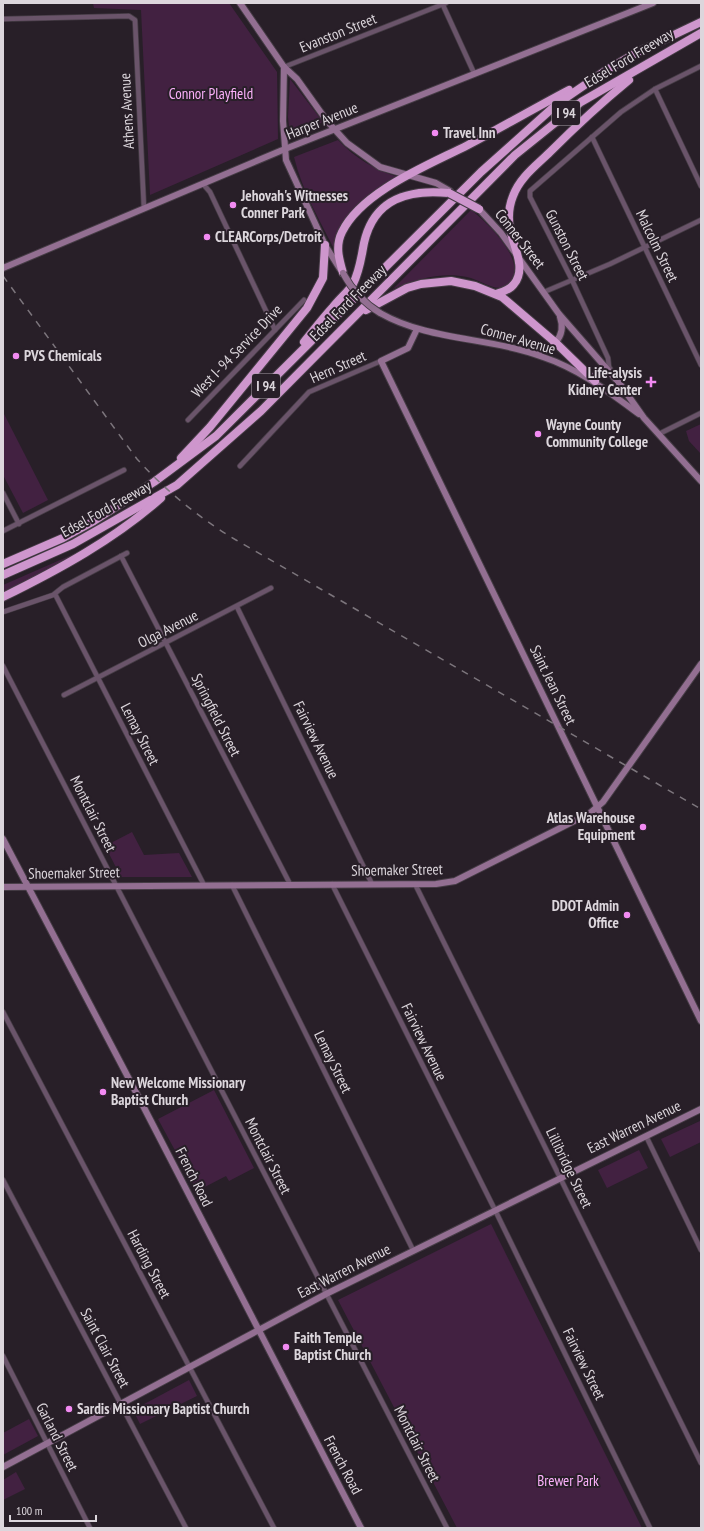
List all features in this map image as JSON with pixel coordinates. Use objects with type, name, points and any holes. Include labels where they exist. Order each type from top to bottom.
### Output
[{"type":"highway","name":"Edsel Ford Freeway","points":[[3,564],[63,538],[94,521],[130,499],[216,436],[282,369],[503,152],[557,104],[605,71],[636,53],[701,22]]},
{"type":"highway","name":"Edsel Ford Freeway","points":[[3,575],[73,544],[177,485],[261,411],[515,155],[581,102],[647,66],[685,41],[701,33]]},
{"type":"highway","points":[[496,294],[511,287],[518,278],[519,272],[517,255],[510,231],[509,214],[513,196],[522,180],[600,104],[647,66]]},
{"type":"highway","points":[[343,273],[338,253],[339,241],[342,232],[353,216],[380,191],[605,71]]},
{"type":"highway","points":[[282,369],[352,286],[361,265],[369,229],[383,208],[398,197],[412,193],[430,191],[449,192],[479,209]]},
{"type":"highway","points":[[168,470],[210,427],[308,308],[323,278],[325,245]]},
{"type":"highway","points":[[355,316],[407,288],[437,282],[464,283],[496,294],[556,343],[595,381]]},
{"type":"highway","points":[[3,598],[92,548],[145,513],[177,485]]},
{"type":"main road","points":[[240,3],[284,68],[297,79],[334,130],[347,143],[374,163],[389,170],[436,183],[449,192]]},
{"type":"main road","name":"Harper Avenue","points":[[3,268],[285,149],[653,3]]},
{"type":"main road","points":[[284,68],[283,121],[286,160],[325,245],[343,273]]},
{"type":"main road","name":"Conner Street","points":[[479,209],[502,233],[559,314],[620,384],[644,418],[701,481]]},
{"type":"main road","name":"Conner Avenue","points":[[343,273],[356,292],[369,306],[393,321],[417,329],[515,349],[544,357],[595,381],[644,418]]},
{"type":"main road","points":[[515,349],[540,351],[556,343],[560,336],[562,326],[559,314]]},
{"type":"main road","points":[[381,361],[408,348],[417,329]]},
{"type":"main road","name":"Saint Jean Street","points":[[381,361],[701,1021]]},
{"type":"main road","name":"Shoemaker Street","points":[[3,887],[415,884],[455,881],[590,813],[597,807],[609,796],[701,664]]},
{"type":"main road","name":"French Road","points":[[3,839],[361,1528]]},
{"type":"main road","name":"East Warren Avenue","points":[[3,1468],[326,1294],[701,1108]]},
{"type":"street","points":[[444,3],[474,73]]},
{"type":"street","name":"Evanston Street","points":[[284,68],[444,3]]},
{"type":"street","name":"Athens Avenue","points":[[3,19],[129,16],[135,20],[144,209]]},
{"type":"street","points":[[592,137],[621,112],[655,89],[701,66]]},
{"type":"street","points":[[655,89],[701,186]]},
{"type":"street","name":"Malcolm Street","points":[[592,137],[701,365]]},
{"type":"street","name":"Gunston Street","points":[[592,137],[531,188],[529,193],[572,280],[608,358],[609,367],[620,384]]},
{"type":"street","points":[[203,184],[210,192],[275,330]]},
{"type":"street","points":[[544,292],[701,220]]},
{"type":"street","name":"West I- 94 Service Drive","points":[[188,420],[304,300]]},
{"type":"street","name":"Hern Street","points":[[240,466],[310,392],[381,361]]},
{"type":"street","points":[[659,434],[701,413]]},
{"type":"street","points":[[3,531],[124,470]]},
{"type":"street","points":[[3,493],[19,524]]},
{"type":"street","points":[[3,612],[55,594],[62,587],[127,553]]},
{"type":"street","name":"Springfield Street","points":[[122,556],[290,884]]},
{"type":"street","name":"Olga Avenue","points":[[64,695],[237,607],[271,588]]},
{"type":"street","name":"Lemay Street","points":[[55,594],[204,885]]},
{"type":"street","name":"Fairview Avenue","points":[[237,607],[372,884]]},
{"type":"street","name":"Montclair Street","points":[[3,666],[447,1528]]},
{"type":"street","name":"Fairview Avenue","points":[[332,884],[495,1210]]},
{"type":"street","name":"Lillibridge Street","points":[[415,884],[701,1463]]},
{"type":"street","name":"Lemay Street","points":[[232,885],[413,1250]]},
{"type":"street","name":"Harding Street","points":[[3,1012],[274,1528]]},
{"type":"street","points":[[646,1136],[701,1250]]},
{"type":"street","name":"Saint Clair Street","points":[[3,1180],[186,1528]]},
{"type":"street","name":"Fairview Street","points":[[495,1210],[650,1528]]},
{"type":"street","name":"Garland Street","points":[[3,1356],[90,1528]]},
{"type":"green space","name":"Connor Playfield","points":[[93,3],[229,3],[277,72],[278,139],[150,195],[141,10],[94,8]]},
{"type":"green space","points":[[290,79],[323,122],[290,135],[288,117]]},
{"type":"green space","points":[[338,140],[358,158],[366,163],[399,177],[358,208],[336,253],[307,194],[297,170],[294,157]]},
{"type":"green space","points":[[471,210],[494,231],[508,251],[513,261],[515,270],[513,279],[509,284],[500,288],[490,286],[472,278],[448,275],[420,279],[393,289]]},
{"type":"green space","points":[[3,412],[48,500],[23,513],[3,475]]},
{"type":"green space","points":[[701,424],[701,454],[689,441],[686,431]]},
{"type":"green space","points":[[83,550],[3,595],[3,585]]},
{"type":"green space","points":[[132,832],[144,855],[179,853],[192,877],[121,877],[105,846]]},
{"type":"green space","points":[[214,1090],[254,1168],[229,1181],[226,1176],[197,1191],[158,1119]]},
{"type":"green space","points":[[700,1121],[701,1142],[670,1157],[661,1139]]},
{"type":"green space","points":[[639,1150],[648,1168],[607,1188],[598,1170]]},
{"type":"green space","name":"Brewer Park","points":[[491,1224],[642,1528],[457,1528],[338,1300]]},
{"type":"green space","points":[[189,1380],[197,1396],[140,1424],[133,1410]]},
{"type":"green space","points":[[29,1419],[38,1436],[3,1455],[3,1433]]},
{"type":"green space","points":[[16,1472],[25,1489],[3,1500],[3,1480]]},
{"type":"railway","points":[[3,276],[137,459],[171,493],[209,523],[701,809]]},
{"type":"place","name":"Travel Inn","points":[[435,133]]},
{"type":"place","name":"Jehovah's Witnesses Conner Park","points":[[233,205]]},
{"type":"place","name":"CLEARCorps/Detroit","points":[[207,237]]},
{"type":"place","name":"PVS Chemicals","points":[[16,356]]},
{"type":"place","name":"Life-alysis Kidney Center","points":[[651,382]]},
{"type":"place","name":"Wayne County Community College","points":[[538,434]]},
{"type":"place","name":"Atlas Warehouse Equipment","points":[[643,827]]},
{"type":"place","name":"DDOT Admin Office","points":[[627,915]]},
{"type":"place","name":"New Welcome Missionary Baptist Church","points":[[103,1092]]},
{"type":"place","name":"Faith Temple Baptist Church","points":[[286,1347]]},
{"type":"place","name":"Sardis Missionary Baptist Church","points":[[69,1409]]}]
